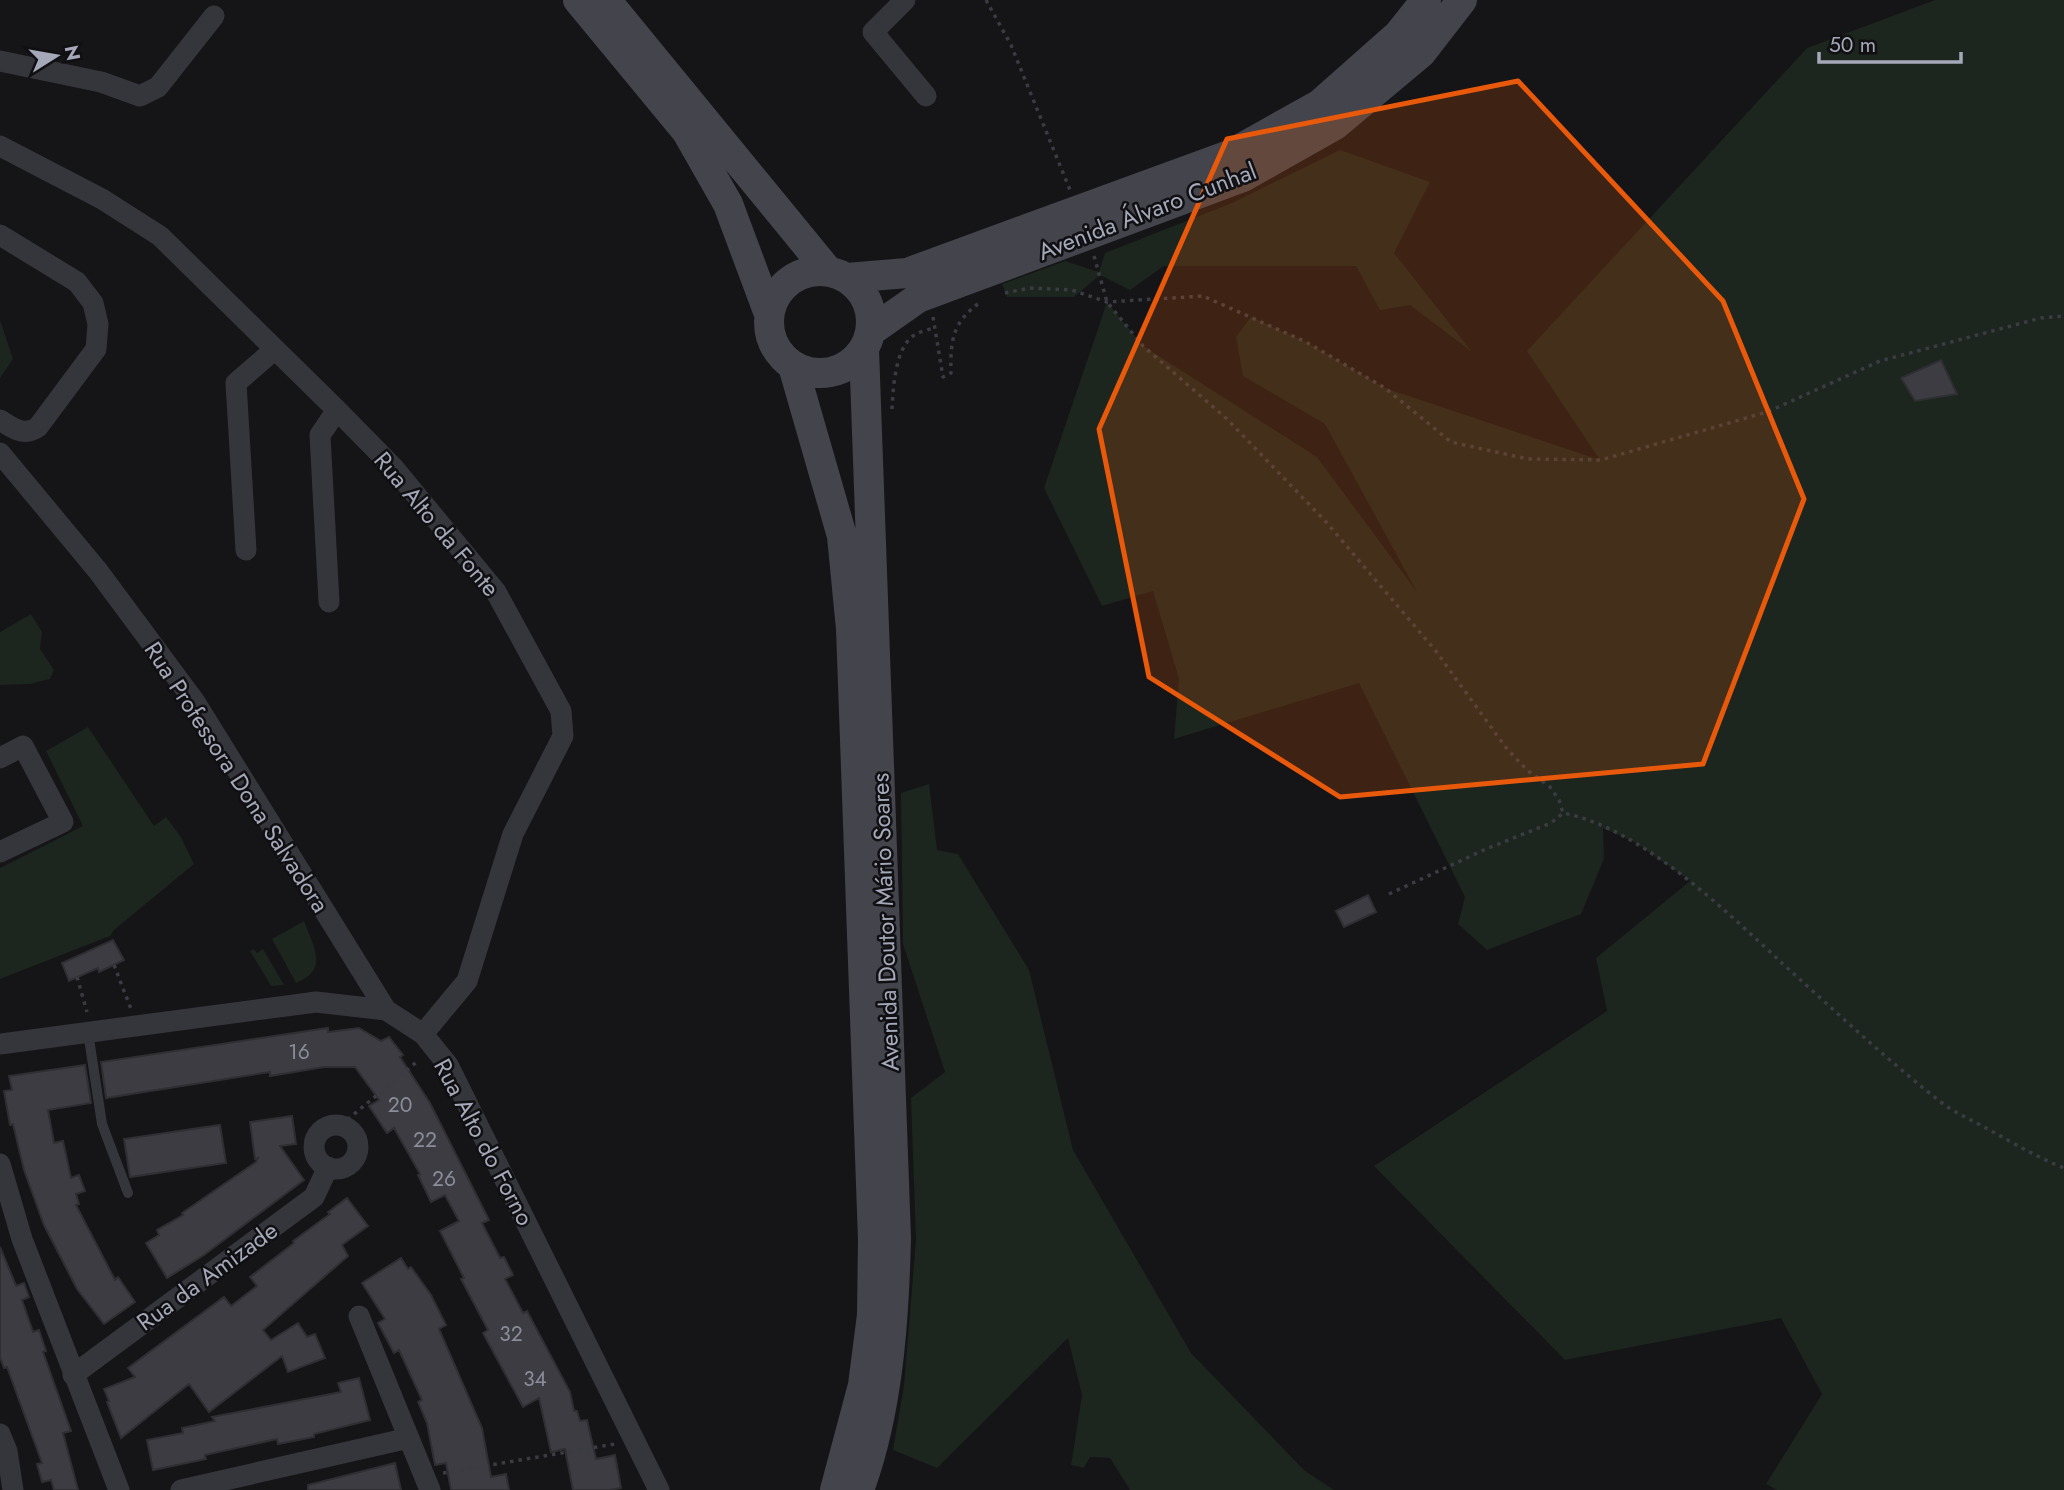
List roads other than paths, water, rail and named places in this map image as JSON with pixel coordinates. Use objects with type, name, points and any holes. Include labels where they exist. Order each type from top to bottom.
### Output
[{"type":"main road","points":[[578,0],[687,132],[728,204],[769,314]]},
{"type":"main road","points":[[606,0],[838,274],[862,292],[870,310],[867,340],[850,364],[832,373],[811,373],[793,366],[778,352],[769,334],[769,314],[776,295],[789,280],[808,271],[838,274]]},
{"type":"main road","name":"Avenida Álvaro Cunhal","points":[[838,274],[907,273],[1229,155],[1320,104],[1398,35],[1426,0]]},
{"type":"main road","name":"Avenida Álvaro Cunhal","points":[[867,340],[918,298],[1243,177],[1335,125],[1421,53],[1462,0]]},
{"type":"main road","name":"Avenida Doutor Mário Soares","points":[[859,1490],[866,1472],[885,1382],[894,1310],[896,1238],[867,340]]},
{"type":"main road","name":"Avenida Doutor Mário Soares","points":[[793,366],[842,536],[851,629],[873,1240],[872,1315],[863,1385],[835,1490]]},
{"type":"street","points":[[905,0],[873,32],[926,96]]},
{"type":"street","points":[[0,61],[101,82],[140,96],[158,87],[214,16]]},
{"type":"street","name":"Rua Alto da Fonte","points":[[0,146],[102,199],[160,236],[337,410],[393,467],[496,592],[561,711],[563,736],[513,834],[467,981],[428,1040]]},
{"type":"street","points":[[0,235],[77,282],[93,303],[98,324],[96,349],[38,427],[32,432],[19,432],[0,419]]},
{"type":"street","points":[[246,550],[236,383],[275,349]]},
{"type":"street","points":[[330,602],[320,435],[337,410]]},
{"type":"street","name":"Rua Professora Dona Salvadora","points":[[0,453],[98,571],[195,702],[386,1010]]},
{"type":"street","points":[[0,758],[23,746],[64,822],[0,852]]},
{"type":"street","name":"Rua Alto do Forno","points":[[0,1044],[316,1002],[386,1010],[428,1040],[447,1065],[659,1490]]},
{"type":"street","points":[[341,1125],[348,1128],[356,1139],[356,1153],[354,1159],[342,1167],[328,1167],[317,1158],[314,1143],[321,1130],[341,1125]]},
{"type":"street","points":[[0,1164],[22,1239],[118,1490]]},
{"type":"street","name":"Rua da Amizade","points":[[73,1375],[314,1197],[328,1167]]},
{"type":"street","points":[[359,1316],[427,1483]]},
{"type":"street","points":[[0,1434],[7,1451],[13,1490]]},
{"type":"street","points":[[181,1490],[409,1438]]},
{"type":"lane","points":[[90,1032],[102,1124],[128,1193]]}]
